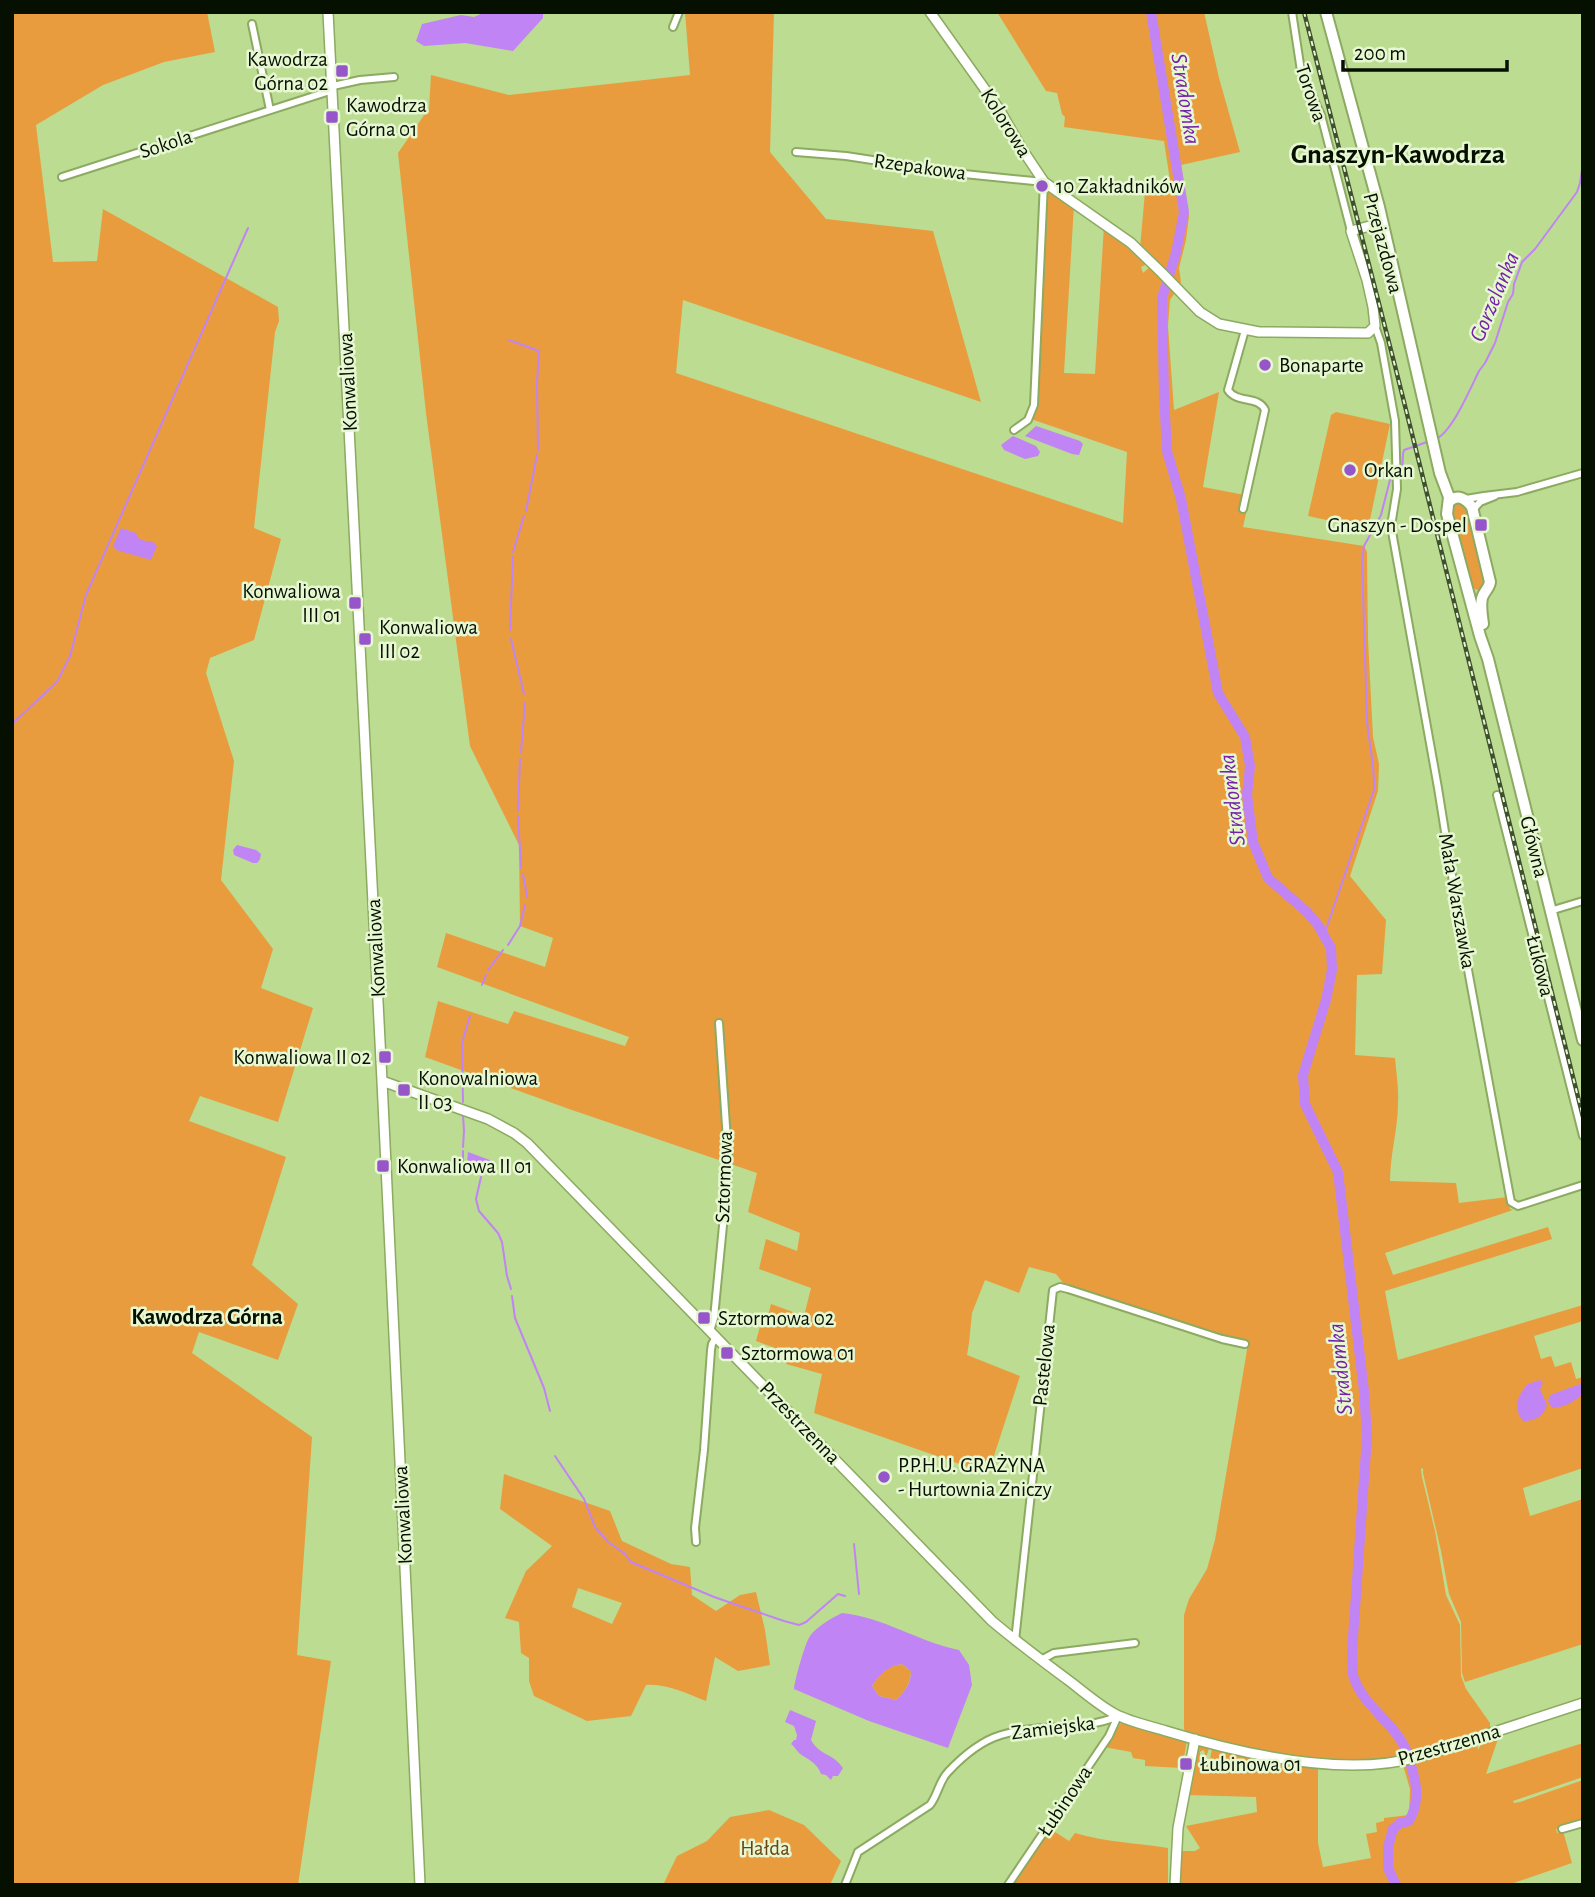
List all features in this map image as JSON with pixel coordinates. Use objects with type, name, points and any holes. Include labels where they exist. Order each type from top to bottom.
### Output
[{"type":"main road","name":"Przejazdowa","points":[[1326,12],[1379,207],[1437,454],[1458,500],[1473,511]]},
{"type":"main road","name":"Przejazdowa","points":[[1354,121],[1377,224],[1405,323]]},
{"type":"main road","name":"Główna","points":[[1458,500],[1447,513],[1488,659],[1583,1048]]},
{"type":"main road","name":"Główna","points":[[1473,511],[1490,582],[1481,601],[1488,659]]},
{"type":"main road","points":[[1468,588],[1483,594]]},
{"type":"street","name":"Konwaliowa","points":[[328,12],[420,1885]]},
{"type":"street","points":[[673,27],[679,12]]},
{"type":"street","name":"Kolorowa","points":[[930,12],[999,108],[1044,182],[1131,243],[1200,312],[1210,319],[1259,332],[1372,329]]},
{"type":"street","name":"Torowa","points":[[1292,12],[1298,42],[1298,61],[1321,115],[1370,293],[1372,329]]},
{"type":"street","points":[[252,23],[270,110]]},
{"type":"street","name":"Sokola","points":[[62,177],[333,88],[360,80],[394,77]]},
{"type":"street","name":"Rzepakowa","points":[[796,152],[1044,182]]},
{"type":"street","points":[[1014,430],[1028,420],[1034,405],[1044,182]]},
{"type":"street","points":[[1351,231],[1377,224]]},
{"type":"street","name":"Mała Warszawka","points":[[1372,329],[1381,343],[1395,421],[1397,480],[1391,526],[1511,1202],[1518,1206],[1583,1185]]},
{"type":"street","points":[[1243,509],[1265,410],[1263,405],[1235,397],[1228,390],[1245,330]]},
{"type":"street","points":[[1458,500],[1517,492],[1583,473]]},
{"type":"street","points":[[1473,511],[1480,502],[1497,495]]},
{"type":"street","name":"Łukowa","points":[[1497,795],[1583,1136]]},
{"type":"street","points":[[1550,911],[1583,901]]},
{"type":"street","name":"Sztormowa","points":[[696,1542],[710,1350],[728,1164],[719,1023]]},
{"type":"street","name":"Przestrzenna","points":[[382,1081],[488,1119],[527,1143],[992,1621],[1015,1641],[1118,1716],[1195,1740],[1277,1758],[1362,1764],[1400,1762],[1583,1703]]},
{"type":"street","name":"Pastelowa","points":[[1015,1641],[1053,1290],[1060,1287],[1068,1289],[1245,1344]]},
{"type":"street","points":[[1041,1660],[1054,1653],[1135,1643]]},
{"type":"street","name":"Zamiejska","points":[[845,1885],[858,1852],[930,1805],[944,1775],[984,1742],[1020,1731],[1103,1723],[1118,1716]]},
{"type":"street","name":"Łubinowa","points":[[1008,1885],[1102,1746],[1118,1716]]},
{"type":"street","points":[[1175,1885],[1178,1828],[1195,1740]]},
{"type":"street","points":[[1562,1829],[1583,1823]]},
{"type":"green space","points":[[12,12],[207,12],[215,52],[164,62],[103,85],[36,125],[53,262],[97,261],[103,209],[278,307],[279,321],[275,332],[254,528],[281,539],[254,640],[210,658],[206,673],[234,761],[221,880],[273,949],[261,988],[313,1008],[278,1122],[200,1096],[189,1121],[286,1157],[252,1265],[298,1304],[278,1360],[199,1332],[192,1353],[312,1437],[297,1655],[331,1661],[298,1885],[12,1885]]},
{"type":"green space","points":[[685,12],[774,12],[770,152],[826,219],[933,231],[981,402],[683,300],[676,373],[1123,523],[1127,452],[1031,419],[1046,191],[1049,190],[1074,205],[1064,373],[1095,374],[1104,225],[1149,263],[1141,267],[1143,273],[1152,265],[1176,291],[1170,300],[1168,326],[1174,410],[1219,392],[1203,487],[1250,496],[1243,527],[1364,546],[1367,552],[1368,640],[1373,737],[1379,764],[1378,791],[1350,876],[1386,920],[1382,974],[1357,975],[1355,1055],[1395,1058],[1398,1113],[1390,1181],[1456,1183],[1459,1203],[1508,1197],[1510,1209],[1513,1210],[1385,1253],[1393,1275],[1548,1227],[1552,1239],[1385,1291],[1398,1360],[1583,1305],[1583,1321],[1534,1336],[1541,1359],[1551,1356],[1555,1367],[1571,1362],[1576,1379],[1583,1377],[1583,1468],[1523,1488],[1530,1516],[1583,1499],[1583,1644],[1465,1682],[1462,1673],[1461,1622],[1449,1594],[1423,1468],[1421,1469],[1446,1595],[1460,1625],[1461,1676],[1466,1689],[1490,1723],[1490,1729],[1393,1759],[1363,1760],[1278,1755],[1232,1745],[1186,1732],[1184,1729],[1184,1615],[1189,1599],[1207,1569],[1215,1540],[1247,1350],[1245,1344],[1068,1289],[1056,1274],[1029,1267],[1019,1293],[985,1280],[972,1313],[967,1355],[1020,1376],[988,1474],[814,1413],[822,1374],[786,1364],[789,1353],[756,1341],[763,1316],[768,1316],[771,1304],[804,1316],[811,1288],[759,1269],[766,1239],[797,1251],[800,1233],[748,1212],[757,1173],[425,1057],[438,1001],[508,1024],[514,1011],[625,1046],[629,1037],[437,967],[446,933],[545,967],[553,938],[520,926],[519,845],[470,746],[426,413],[398,153],[429,108],[431,75],[509,95],[690,75]]},
{"type":"green space","points":[[997,12],[1204,12],[1240,152],[1181,165],[1189,216],[1179,268],[1179,286],[1140,248],[1145,192],[1172,194],[1164,141],[1064,127],[1065,117],[1057,93],[1046,91]]},
{"type":"green space","name":"Orkan","points":[[1336,412],[1390,424],[1368,529],[1308,516],[1331,415]]},
{"type":"green space","points":[[1458,501],[1465,504],[1470,514],[1487,577],[1481,591],[1472,588],[1450,514],[1451,506]]},
{"type":"green space","points":[[504,1474],[610,1511],[622,1541],[671,1564],[690,1567],[692,1595],[716,1611],[740,1595],[756,1592],[770,1665],[738,1671],[715,1657],[706,1701],[669,1687],[646,1685],[631,1716],[587,1721],[534,1696],[529,1681],[529,1658],[521,1653],[519,1622],[505,1618],[526,1571],[552,1546],[500,1509]],"holes":[[[578,1588],[622,1603],[612,1624],[572,1607]]]},
{"type":"green space","points":[[902,1664],[911,1671],[904,1691],[896,1700],[879,1696],[872,1686],[881,1674]]},
{"type":"green space","points":[[1124,1722],[1187,1741],[1182,1768],[1145,1766],[1145,1760],[1133,1758],[1131,1752],[1104,1747]]},
{"type":"green space","points":[[1500,1733],[1486,1774],[1583,1743],[1583,1777],[1513,1801],[1520,1802],[1583,1780],[1583,1820],[1556,1829],[1557,1833],[1563,1831],[1572,1863],[1508,1885],[1178,1885],[1178,1851],[1195,1851],[1200,1848],[1186,1826],[1257,1812],[1256,1797],[1187,1795],[1200,1744],[1209,1748],[1207,1755],[1204,1756],[1203,1750],[1200,1752],[1200,1758],[1210,1760],[1212,1748],[1318,1765],[1318,1843],[1323,1867],[1371,1858],[1366,1834],[1377,1832],[1376,1823],[1384,1821],[1384,1818],[1409,1815],[1410,1789],[1403,1765],[1477,1742],[1478,1750],[1484,1739]]},
{"type":"green space","name":"Hałda","points":[[769,1810],[804,1825],[841,1861],[830,1885],[663,1885],[677,1856],[707,1841],[730,1817]]},
{"type":"green space","points":[[1049,1828],[1069,1841],[1075,1833],[1168,1848],[1168,1885],[1010,1885]]},
{"type":"shaded area","points":[[485,12],[543,12],[543,18],[513,51],[465,43],[424,46],[416,41],[422,24],[461,15],[474,17]]},
{"type":"shaded area","points":[[1036,426],[1080,441],[1083,444],[1079,455],[1025,436]]},
{"type":"shaded area","points":[[1013,436],[1036,446],[1040,452],[1038,456],[1025,459],[1004,450],[1001,445]]},
{"type":"shaded area","points":[[121,528],[136,533],[139,539],[151,541],[157,546],[151,560],[116,550],[113,546]]},
{"type":"shaded area","points":[[237,845],[256,850],[261,854],[260,859],[253,863],[234,855],[233,850]]},
{"type":"shaded area","points":[[468,1152],[495,1162],[492,1173],[467,1163]]},
{"type":"shaded area","points":[[1540,1380],[1543,1383],[1540,1389],[1547,1405],[1536,1419],[1524,1422],[1518,1412],[1517,1403],[1528,1384]]},
{"type":"shaded area","points":[[1583,1383],[1583,1394],[1580,1397],[1552,1408],[1548,1401],[1550,1395]]},
{"type":"shaded area","points":[[842,1613],[872,1619],[959,1650],[969,1665],[972,1685],[948,1748],[869,1721],[794,1689],[800,1661],[810,1636]],"holes":[[[902,1664],[911,1671],[907,1687],[896,1700],[879,1696],[872,1686],[881,1674],[893,1667]]]},
{"type":"shaded area","points":[[790,1710],[816,1721],[811,1740],[818,1749],[843,1768],[838,1776],[833,1776],[831,1780],[821,1774],[815,1764],[791,1744],[797,1735],[794,1726],[785,1722]]},
{"type":"waterway","name":"Stradomka","points":[[1151,12],[1184,212],[1176,253],[1162,298],[1167,451],[1181,499],[1218,693],[1245,737],[1250,766],[1247,795],[1253,842],[1268,878],[1307,912],[1331,948],[1332,970],[1326,1000],[1303,1075],[1305,1104],[1338,1172],[1364,1391],[1367,1436],[1352,1652],[1353,1675],[1364,1697],[1396,1734],[1408,1755]]},
{"type":"waterway","name":"Gorzelanka","points":[[1435,439],[1448,429],[1460,410],[1495,343],[1522,262],[1535,249],[1577,192],[1583,164]]},
{"type":"waterway","points":[[12,724],[57,682],[70,656],[86,595],[248,228]]},
{"type":"waterway","points":[[509,340],[539,351],[538,450]]},
{"type":"waterway","points":[[1400,471],[1404,450],[1427,442]]},
{"type":"waterway","points":[[526,511],[537,455]]},
{"type":"waterway","points":[[1324,935],[1374,790],[1367,721],[1362,561],[1364,546],[1381,515],[1391,476],[1395,474]]},
{"type":"waterway","points":[[513,552],[524,516]]},
{"type":"waterway","points":[[510,630],[513,557]]},
{"type":"waterway","points":[[511,639],[524,694]]},
{"type":"waterway","points":[[521,752],[525,703]]},
{"type":"waterway","points":[[518,811],[520,759]]},
{"type":"waterway","points":[[518,816],[521,868]]},
{"type":"waterway","points":[[523,874],[527,897]]},
{"type":"waterway","points":[[508,945],[520,926],[525,905]]},
{"type":"waterway","points":[[488,970],[503,950]]},
{"type":"waterway","points":[[482,985],[486,975]]},
{"type":"waterway","points":[[463,1102],[462,1043],[470,1016]]},
{"type":"waterway","points":[[463,1115],[463,1147]]},
{"type":"waterway","points":[[463,1151],[463,1165]]},
{"type":"waterway","points":[[481,1177],[476,1199],[479,1211],[498,1233],[502,1242],[511,1289]]},
{"type":"waterway","points":[[512,1296],[515,1318],[544,1388],[550,1411]]},
{"type":"waterway","points":[[555,1456],[584,1499],[595,1527],[631,1562],[714,1597],[799,1625],[838,1594],[845,1596]]},
{"type":"waterway","points":[[854,1544],[859,1594]]},
{"type":"waterway","name":"Stradomka","points":[[1396,1885],[1388,1868],[1388,1847],[1393,1829],[1400,1823],[1409,1821],[1415,1805],[1415,1782],[1409,1759]]},
{"type":"railway","points":[[1304,12],[1583,1117]]},
{"type":"place","name":"Kawodrza Górna 02","points":[[342,71]]},
{"type":"place","name":"Kawodrza Górna 01","points":[[332,117]]},
{"type":"place","name":"10 Zakładników","points":[[1042,186]]},
{"type":"place","name":"Bonaparte","points":[[1265,365]]},
{"type":"place","name":"Orkan","points":[[1350,470]]},
{"type":"place","name":"Gnaszyn - Dospel","points":[[1481,525]]},
{"type":"place","name":"Konwaliowa III 01","points":[[355,603]]},
{"type":"place","name":"Konwaliowa III 02","points":[[365,639]]},
{"type":"place","name":"Konwaliowa II 02","points":[[385,1057]]},
{"type":"place","name":"Konowalniowa II 03","points":[[404,1090]]},
{"type":"place","name":"Konwaliowa II 01","points":[[383,1166]]},
{"type":"place","name":"Sztormowa 02","points":[[704,1318]]},
{"type":"place","name":"Sztormowa 01","points":[[727,1353]]},
{"type":"place","name":"P.P.H.U. GRAŻYNA - Hurtownia Zniczy","points":[[884,1477]]},
{"type":"place","name":"Łubinowa 01","points":[[1186,1764]]},
{"type":"district","name":"Gnaszyn-Kawodrza","points":[[1398,155]]},
{"type":"district","name":"Kawodrza Górna","points":[[207,1317]]}]
